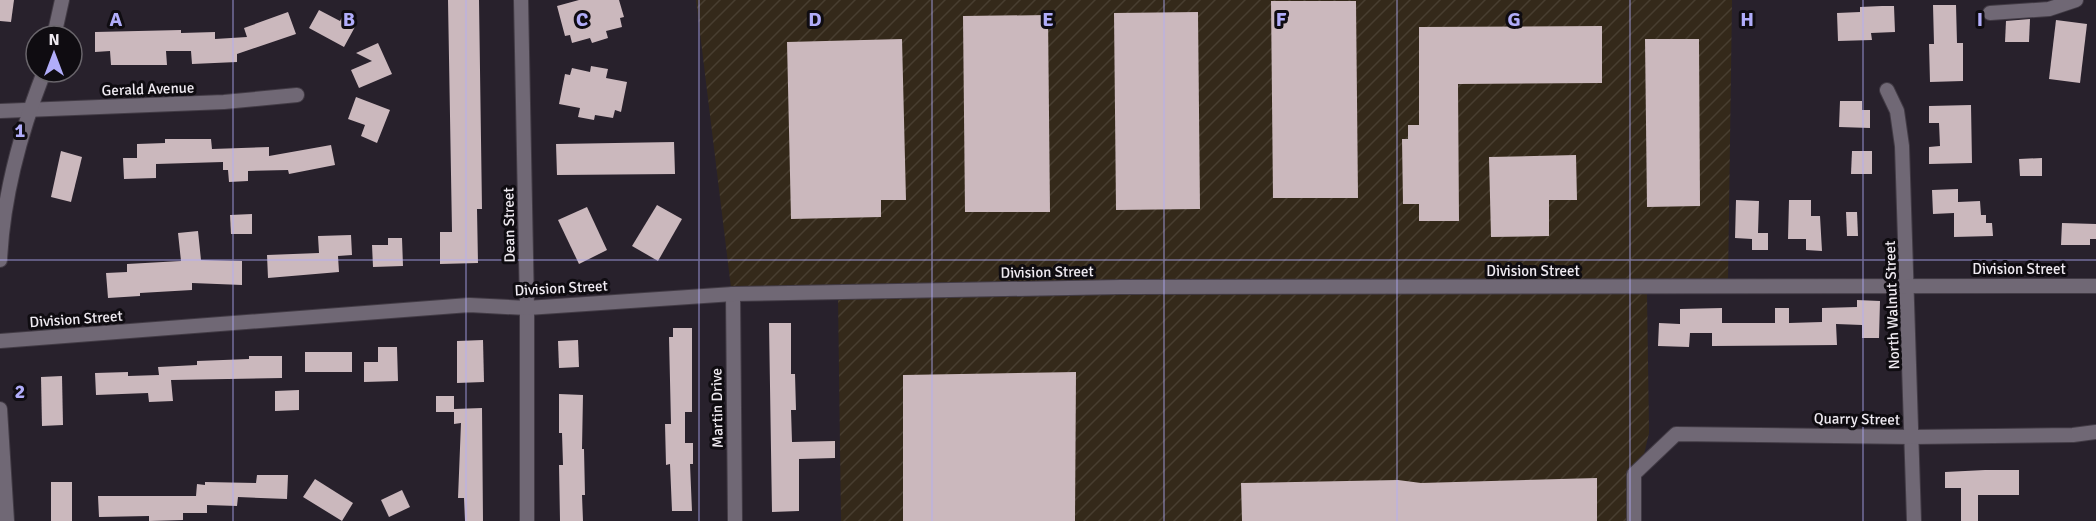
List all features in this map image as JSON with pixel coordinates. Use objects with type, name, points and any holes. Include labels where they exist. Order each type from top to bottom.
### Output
[{"type":"street","points":[[57,24],[62,0]]},
{"type":"street","name":"Dean Street","points":[[521,0],[527,308],[527,521]]},
{"type":"street","points":[[1990,13],[2049,9],[2076,0]]},
{"type":"street","points":[[0,260],[2,227],[29,110],[39,84]]},
{"type":"street","name":"North Walnut Street","points":[[1887,90],[1897,111],[1902,146],[1914,521]]},
{"type":"street","name":"Gerald Avenue","points":[[0,111],[224,102],[297,96]]},
{"type":"street","name":"Division Street","points":[[0,341],[469,304],[527,308],[732,294],[1121,287],[2096,286]]},
{"type":"street","name":"Martin Drive","points":[[732,294],[735,521]]},
{"type":"street","points":[[0,409],[7,521]]},
{"type":"street","name":"Quarry Street","points":[[1634,521],[1634,474],[1676,434],[1912,436],[2073,435],[2096,432]]},
{"type":"shaded area","points":[[696,0],[1732,0],[1728,282],[1647,293],[1649,433],[1639,476],[1636,521],[841,521],[838,295],[732,296]]},
{"type":"building","points":[[0,0],[14,0],[11,22],[0,21]]},
{"type":"building","points":[[448,0],[479,0],[482,209],[477,209],[478,263],[440,264],[440,232],[452,232]]},
{"type":"building","points":[[579,0],[619,0],[624,17],[620,18],[622,27],[606,31],[608,38],[592,43],[590,38],[572,43],[570,35],[565,36],[557,6]]},
{"type":"building","points":[[1271,1],[1356,1],[1358,198],[1273,198]]},
{"type":"building","points":[[1933,5],[1956,5],[1957,43],[1963,43],[1963,81],[1930,82],[1929,44],[1934,44]]},
{"type":"building","points":[[1894,6],[1895,32],[1871,33],[1872,40],[1838,41],[1837,13],[1860,12],[1860,7]]},
{"type":"building","points":[[319,10],[340,21],[342,17],[356,25],[344,47],[309,28]]},
{"type":"building","points":[[288,12],[296,34],[237,54],[237,62],[192,64],[191,51],[166,51],[167,65],[111,65],[110,51],[95,52],[95,32],[181,30],[181,33],[215,32],[215,39],[247,37],[244,28]]},
{"type":"building","points":[[1198,12],[1200,209],[1116,210],[1114,13]]},
{"type":"building","points":[[1048,15],[1050,212],[965,212],[963,16]]},
{"type":"building","points":[[2030,19],[2029,42],[2005,42],[2006,21]]},
{"type":"building","points":[[2056,20],[2087,24],[2080,83],[2049,79]]},
{"type":"building","points":[[1602,26],[1602,83],[1458,84],[1459,221],[1419,221],[1419,204],[1403,204],[1402,139],[1408,139],[1408,125],[1419,125],[1419,27]]},
{"type":"building","points":[[902,39],[906,200],[881,200],[881,217],[791,219],[787,42]]},
{"type":"building","points":[[1645,39],[1699,39],[1700,206],[1647,207]]},
{"type":"building","points":[[378,43],[392,74],[359,88],[351,70],[372,61],[356,53]]},
{"type":"building","points":[[591,66],[608,69],[606,78],[627,82],[621,112],[615,110],[613,118],[595,115],[594,120],[578,117],[580,108],[559,104],[565,74],[570,75],[572,68],[590,72]]},
{"type":"building","points":[[356,97],[390,110],[377,143],[361,136],[365,125],[348,119]]},
{"type":"building","points":[[1840,101],[1862,101],[1862,110],[1870,110],[1870,128],[1839,127]]},
{"type":"building","points":[[1971,105],[1972,163],[1929,164],[1929,147],[1940,146],[1939,123],[1929,123],[1929,106]]},
{"type":"building","points":[[165,139],[211,139],[212,149],[269,147],[269,156],[331,145],[335,165],[289,174],[288,170],[248,171],[248,181],[229,182],[228,170],[223,170],[223,162],[156,164],[156,178],[124,179],[123,158],[137,158],[137,144],[165,143]]},
{"type":"building","points":[[674,142],[675,174],[557,175],[556,144]]},
{"type":"building","points":[[61,151],[82,157],[71,202],[51,197]]},
{"type":"building","points":[[1852,151],[1872,151],[1872,174],[1851,174]]},
{"type":"building","points":[[1576,155],[1577,200],[1549,200],[1549,236],[1491,237],[1489,157]]},
{"type":"building","points":[[2042,158],[2042,176],[2020,176],[2019,159]]},
{"type":"building","points":[[1958,189],[1958,202],[1980,201],[1981,215],[1986,215],[1986,223],[1992,223],[1993,236],[1954,237],[1954,213],[1933,214],[1932,190]]},
{"type":"building","points":[[1736,200],[1759,201],[1758,233],[1768,233],[1768,250],[1752,250],[1752,239],[1735,238]]},
{"type":"building","points":[[1789,200],[1811,200],[1811,216],[1820,216],[1822,251],[1806,250],[1806,239],[1788,239]]},
{"type":"building","points":[[657,205],[682,219],[658,261],[632,246]]},
{"type":"building","points":[[587,207],[607,250],[579,264],[558,220]]},
{"type":"building","points":[[1846,212],[1857,212],[1858,236],[1847,236]]},
{"type":"building","points":[[252,214],[252,234],[231,234],[230,215]]},
{"type":"building","points":[[2062,223],[2096,224],[2096,239],[2090,239],[2090,245],[2061,245]]},
{"type":"building","points":[[198,231],[201,260],[242,261],[242,285],[192,283],[192,290],[140,293],[140,296],[108,298],[106,273],[127,272],[127,264],[181,261],[178,233]]},
{"type":"building","points":[[351,235],[352,255],[338,256],[339,272],[268,278],[267,255],[319,253],[318,236]]},
{"type":"building","points":[[388,238],[402,238],[403,266],[373,267],[372,245],[388,245]]},
{"type":"building","points":[[1857,300],[1880,301],[1879,338],[1862,338],[1862,325],[1836,324],[1837,345],[1712,346],[1712,333],[1690,333],[1689,347],[1658,346],[1659,323],[1680,324],[1680,309],[1722,308],[1722,323],[1775,323],[1775,308],[1789,308],[1789,323],[1822,322],[1822,308],[1857,307]]},
{"type":"building","points":[[769,323],[791,323],[791,374],[795,374],[796,410],[791,410],[792,442],[835,441],[835,458],[799,459],[799,511],[772,512]]},
{"type":"building","points":[[673,328],[692,328],[692,412],[685,412],[685,443],[693,443],[693,464],[690,464],[692,511],[672,511],[670,464],[666,465],[665,424],[671,424],[669,337],[673,337]]},
{"type":"building","points":[[483,340],[484,382],[457,383],[457,341]]},
{"type":"building","points":[[578,340],[579,367],[559,368],[558,341]]},
{"type":"building","points":[[378,347],[397,347],[398,381],[364,382],[364,362],[378,362]]},
{"type":"building","points":[[305,352],[352,352],[352,372],[305,372]]},
{"type":"building","points":[[249,356],[282,356],[282,378],[171,380],[173,401],[149,402],[148,393],[96,395],[95,373],[128,372],[128,376],[159,375],[158,367],[197,365],[197,361],[249,359]]},
{"type":"building","points":[[1076,372],[1075,521],[903,521],[903,375]]},
{"type":"building","points":[[62,376],[63,425],[42,426],[41,377]]},
{"type":"building","points":[[299,390],[299,410],[275,411],[275,391]]},
{"type":"building","points":[[559,394],[583,395],[582,449],[584,449],[585,495],[582,495],[583,521],[560,521],[559,465],[563,465],[562,433],[559,433]]},
{"type":"building","points":[[436,396],[454,396],[454,409],[482,408],[483,521],[465,521],[464,498],[458,498],[461,423],[454,424],[454,412],[436,412]]},
{"type":"building","points":[[2019,470],[2019,495],[1978,495],[1978,521],[1961,521],[1961,488],[1945,488],[1945,472]]},
{"type":"building","points":[[257,475],[288,475],[287,499],[238,497],[237,506],[207,505],[207,513],[183,513],[183,520],[149,521],[149,516],[99,517],[98,496],[196,496],[197,484],[205,485],[205,482],[256,483]]},
{"type":"building","points":[[1597,478],[1597,521],[1242,521],[1241,483],[1398,480],[1421,483]]},
{"type":"building","points":[[315,479],[353,503],[342,521],[303,497]]},
{"type":"building","points":[[51,482],[72,482],[72,521],[51,521]]},
{"type":"building","points":[[402,490],[410,507],[389,517],[381,500]]}]
